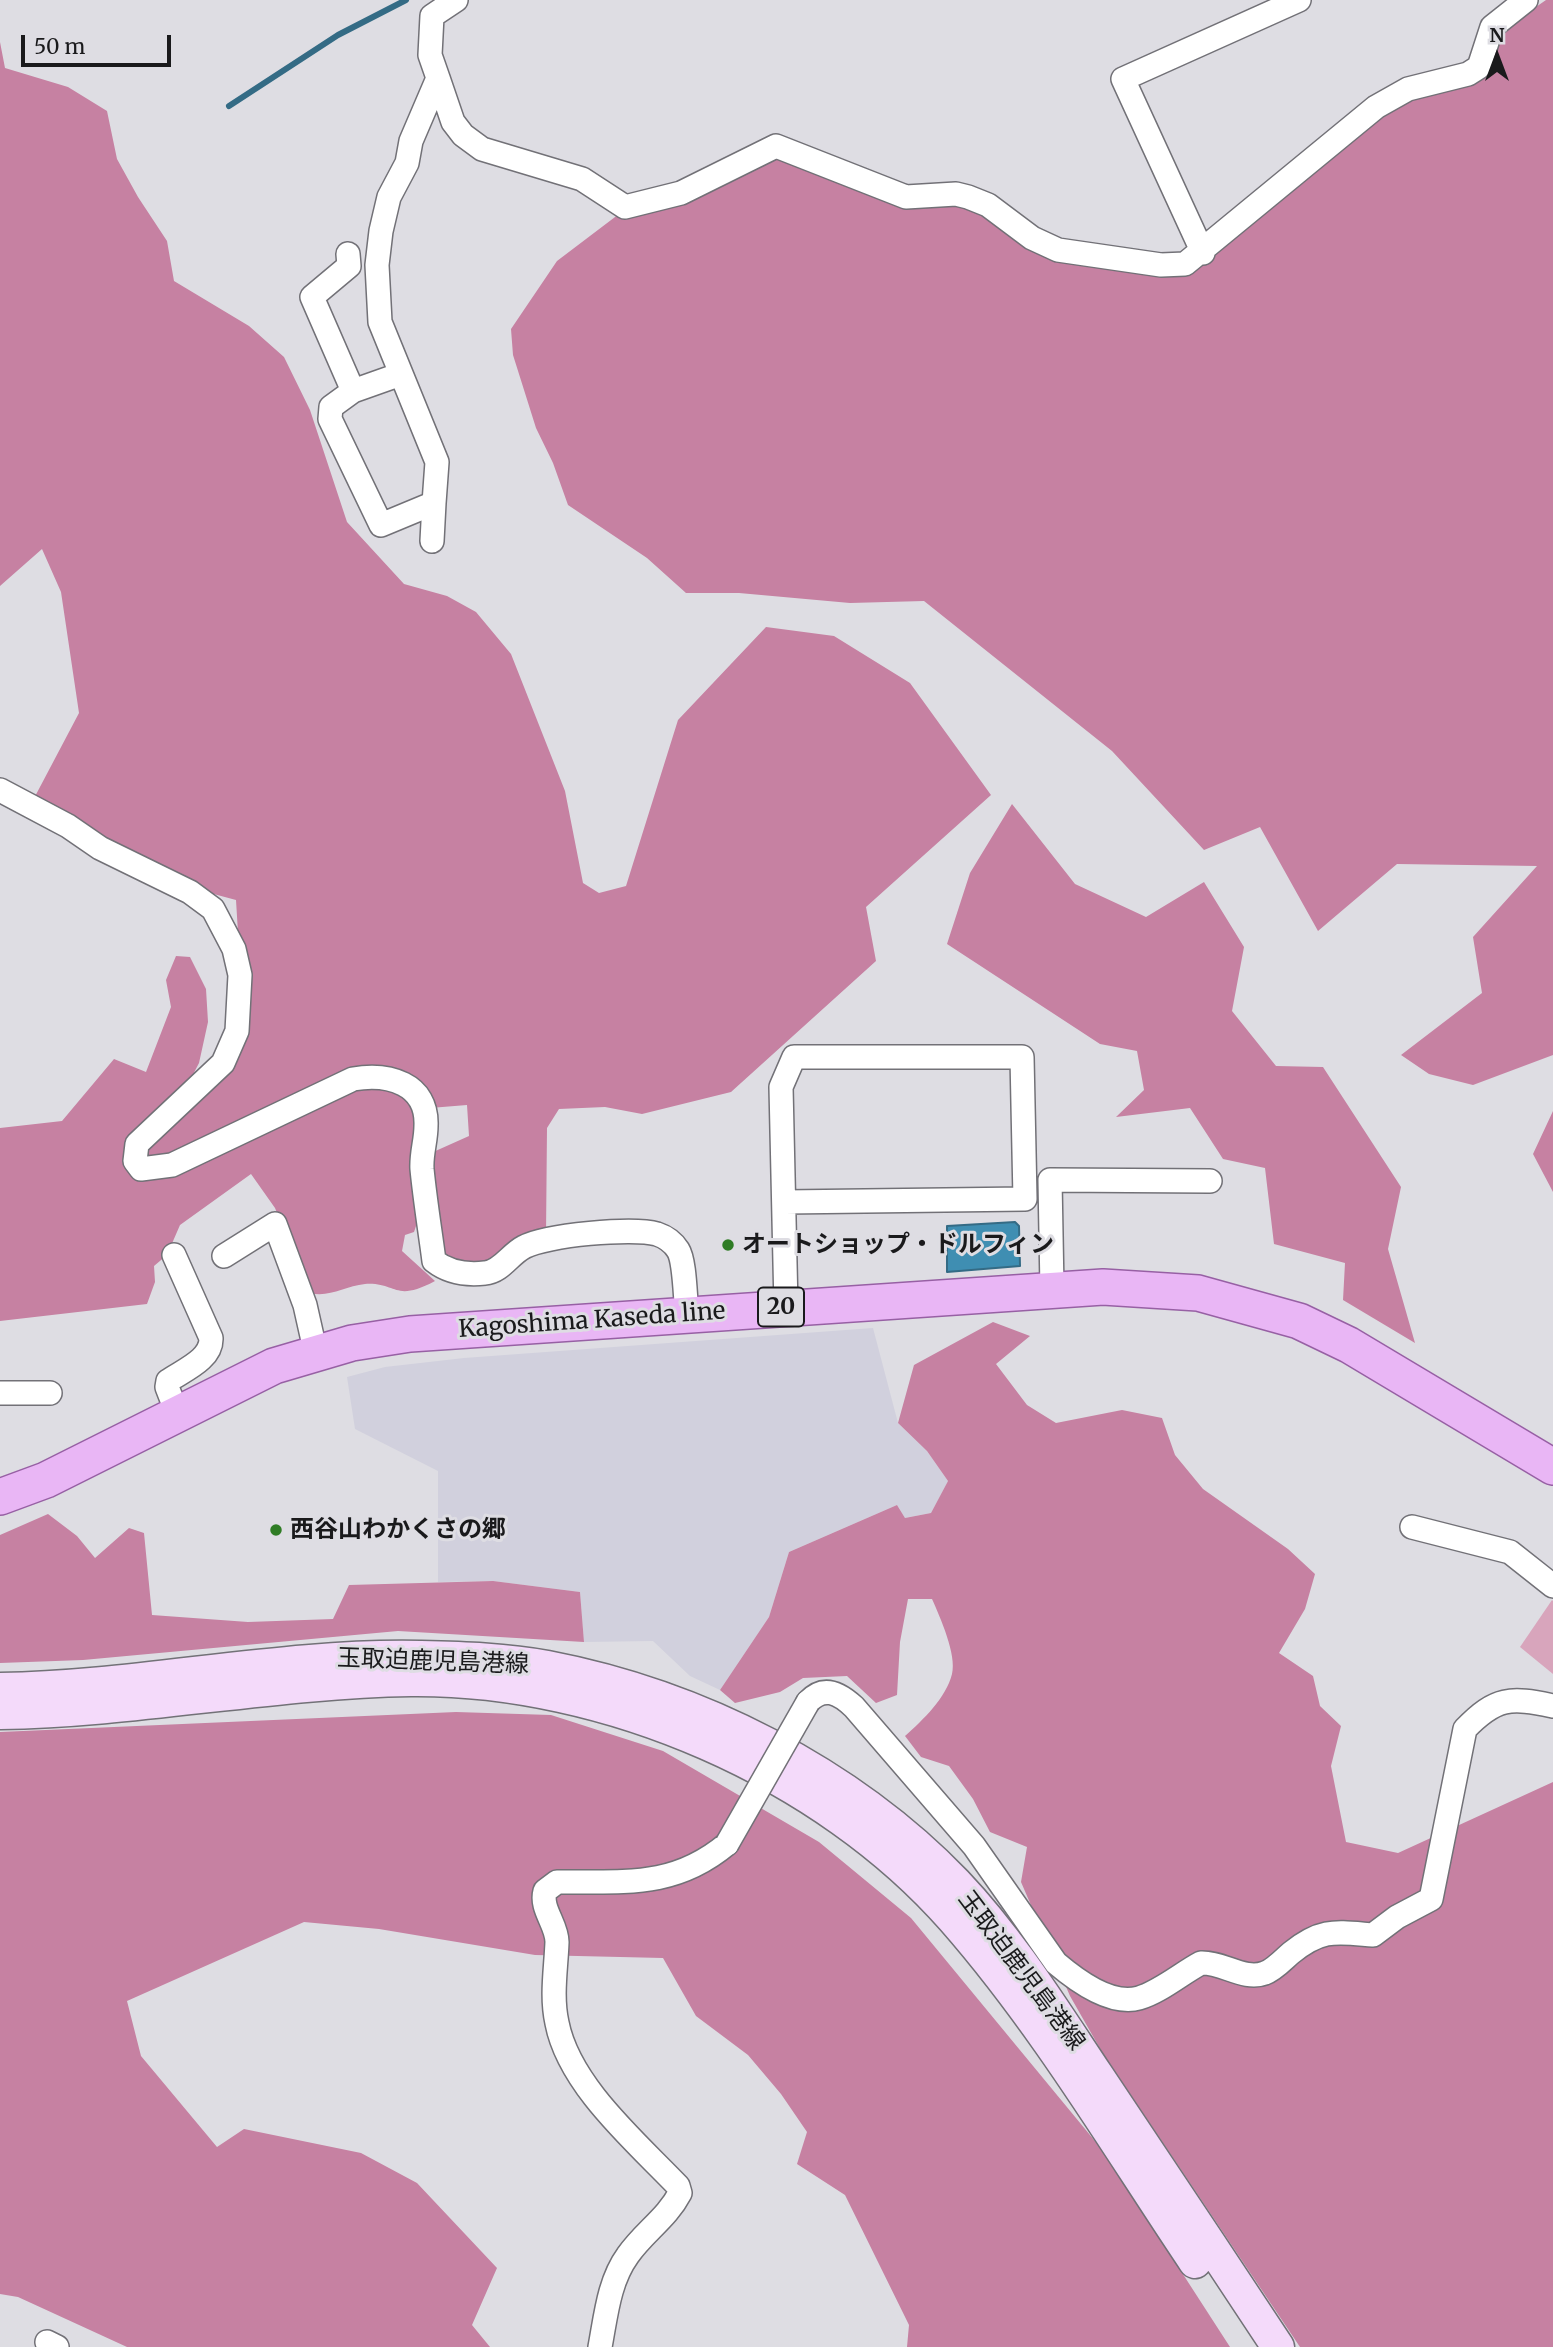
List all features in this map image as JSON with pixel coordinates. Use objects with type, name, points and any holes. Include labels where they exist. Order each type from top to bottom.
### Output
[{"type":"main road","name":"Kagoshima Kaseda line","points":[[0,1497],[46,1480],[274,1366],[352,1343],[410,1334],[786,1307],[1052,1289],[1147,1287],[1198,1293],[1299,1321],[1349,1345],[1553,1467]]},
{"type":"main road","name":"玉取迫鹿児島港線","points":[[0,1689],[91,1684],[316,1659],[417,1657],[485,1660],[542,1666],[651,1694],[730,1727],[803,1765],[863,1802],[914,1843],[994,1927],[1049,2003],[1278,2347]]},
{"type":"main road","name":"玉取迫鹿児島港線","points":[[0,1713],[144,1703],[319,1684],[413,1680],[465,1682],[512,1686],[588,1702],[663,1726],[728,1754],[795,1790],[836,1817],[917,1882],[952,1917],[1028,2013],[1253,2347]]},
{"type":"street","points":[[456,0],[432,16],[430,55],[453,122],[463,135],[482,149],[582,179],[625,207],[681,193],[776,146],[906,197],[956,194],[968,197],[988,205],[1032,238],[1058,250],[1161,265],[1185,264],[1203,253],[1376,107],[1408,89],[1468,74],[1479,67],[1492,27],[1526,0]]},
{"type":"street","points":[[1203,253],[1123,79],[1299,0]]},
{"type":"street","points":[[432,541],[437,462],[380,322],[377,265],[389,197],[407,163],[411,141],[438,78]]},
{"type":"street","points":[[348,254],[349,266],[312,297],[354,391]]},
{"type":"street","points":[[401,374],[354,391],[331,407],[330,419],[382,525],[435,503]]},
{"type":"street","points":[[0,790],[68,826],[100,848],[190,892],[213,909],[234,949],[240,975],[237,1031],[223,1063],[137,1144],[135,1161],[141,1169],[172,1165],[354,1079],[371,1076],[393,1078],[416,1093],[425,1110],[422,1169],[434,1261],[452,1271],[486,1273],[496,1270],[525,1246],[603,1233],[639,1231],[670,1241],[680,1253],[687,1314]]},
{"type":"street","points":[[785,1202],[1025,1199],[1022,1056],[794,1057],[781,1087],[786,1307]]},
{"type":"street","points":[[1052,1289],[1050,1180],[1210,1181]]},
{"type":"street","points":[[224,1256],[275,1224],[305,1306],[316,1354]]},
{"type":"street","points":[[174,1255],[211,1338],[212,1347],[208,1354],[169,1381],[167,1387],[177,1413]]},
{"type":"street","points":[[0,1393],[50,1393]]},
{"type":"street","points":[[1412,1527],[1510,1552],[1553,1586]]},
{"type":"street","points":[[600,2347],[613,2283],[619,2268],[629,2252],[672,2208],[680,2193],[678,2186],[621,2127],[572,2066],[557,2025],[554,1984],[557,1939],[543,1898],[549,1885],[557,1882],[657,1881],[705,1863],[727,1844],[808,1702],[816,1694],[826,1691],[841,1695],[854,1707],[974,1846],[1056,1963],[1071,1976],[1108,1996],[1123,1999],[1140,1998],[1201,1963],[1212,1962],[1252,1975],[1267,1973],[1308,1939],[1326,1931],[1373,1935],[1397,1917],[1431,1899],[1465,1729],[1484,1710],[1508,1699],[1553,1706]]},
{"type":"shaded area","points":[[1546,0],[1553,0],[1553,1055],[1473,1085],[1429,1074],[1401,1055],[1482,993],[1473,937],[1537,866],[1397,864],[1318,931],[1260,827],[1204,850],[1112,751],[924,601],[850,603],[739,593],[686,593],[647,558],[568,505],[553,463],[536,428],[513,355],[511,329],[557,261],[619,214],[776,152],[962,202],[1041,248],[1173,274],[1403,97],[1476,78],[1497,34]]},
{"type":"shaded area","points":[[0,42],[5,68],[68,87],[107,111],[117,159],[167,241],[174,281],[249,326],[284,357],[310,410],[347,522],[404,584],[447,596],[476,612],[511,654],[565,791],[583,883],[599,893],[626,886],[678,720],[766,627],[834,636],[910,683],[991,795],[866,907],[876,961],[731,1092],[642,1114],[605,1107],[559,1109],[547,1128],[546,1235],[483,1269],[438,1255],[431,1153],[469,1136],[467,1105],[430,1108],[384,1071],[169,1159],[146,1162],[140,1156],[227,1064],[239,949],[236,900],[195,889],[31,804],[79,713],[61,592],[42,549],[0,586]]},
{"type":"shaded area","points":[[1012,804],[1075,884],[1146,917],[1204,882],[1244,947],[1232,1011],[1276,1066],[1323,1067],[1401,1187],[1388,1249],[1415,1343],[1343,1300],[1345,1263],[1274,1244],[1265,1168],[1223,1159],[1190,1108],[1116,1117],[1144,1090],[1137,1051],[1100,1044],[947,944],[970,873]]},
{"type":"shaded area","points":[[176,956],[190,957],[206,989],[208,1022],[199,1063],[185,1090],[141,1132],[144,1178],[360,1083],[414,1097],[418,1220],[414,1232],[405,1235],[402,1251],[435,1281],[403,1291],[365,1284],[324,1294],[310,1293],[275,1208],[251,1174],[180,1225],[167,1255],[154,1266],[155,1282],[147,1304],[0,1321],[0,1128],[62,1121],[114,1059],[146,1072],[171,1007],[166,980]]},
{"type":"shaded area","points":[[1553,1111],[1553,1192],[1533,1154]]},
{"type":"shaded area","points":[[993,1322],[1030,1336],[996,1364],[1027,1405],[1056,1423],[1122,1410],[1162,1418],[1175,1455],[1203,1489],[1288,1549],[1315,1574],[1305,1609],[1279,1653],[1313,1676],[1320,1706],[1341,1726],[1331,1766],[1346,1842],[1398,1853],[1553,1782],[1553,2347],[1300,2347],[1102,2052],[1070,1996],[1021,1882],[1027,1847],[990,1832],[973,1799],[949,1766],[921,1757],[905,1736],[939,1700],[952,1674],[950,1647],[932,1599],[908,1599],[900,1642],[897,1695],[876,1703],[847,1676],[803,1678],[780,1692],[735,1703],[720,1690],[769,1617],[789,1552],[897,1505],[905,1518],[931,1513],[948,1481],[927,1451],[898,1423],[914,1365]]},
{"type":"shaded area","points":[[873,1328],[898,1423],[927,1451],[948,1481],[931,1513],[905,1518],[897,1505],[789,1552],[769,1617],[720,1690],[690,1676],[653,1641],[584,1642],[580,1592],[493,1581],[438,1582],[438,1471],[355,1429],[347,1377],[385,1367],[464,1358]]},
{"type":"shaded area","points":[[48,1514],[77,1536],[95,1558],[129,1528],[144,1533],[152,1615],[248,1622],[333,1619],[349,1585],[493,1581],[580,1592],[584,1642],[398,1631],[83,1660],[0,1663],[0,1535]]},
{"type":"shaded area","points":[[1553,1601],[1553,1674],[1520,1647]]},
{"type":"shaded area","points":[[456,1712],[551,1715],[663,1751],[819,1842],[911,1918],[1104,2152],[1230,2347],[907,2347],[909,2325],[845,2195],[797,2164],[807,2132],[781,2094],[748,2055],[696,2016],[663,1958],[535,1955],[379,1929],[304,1922],[127,2001],[141,2056],[217,2147],[244,2129],[361,2153],[417,2183],[497,2268],[472,2325],[490,2347],[127,2347],[18,2297],[0,2294],[0,1732]]},
{"type":"water","points":[[1015,1222],[1019,1226],[1020,1266],[947,1272],[947,1226]]},
{"type":"waterway","points":[[229,106],[338,35],[406,0]]},
{"type":"place","name":"オートショップ・ドルフィン","points":[[728,1245]]},
{"type":"place","name":"西谷山わかくさの郷","points":[[276,1530]]}]
